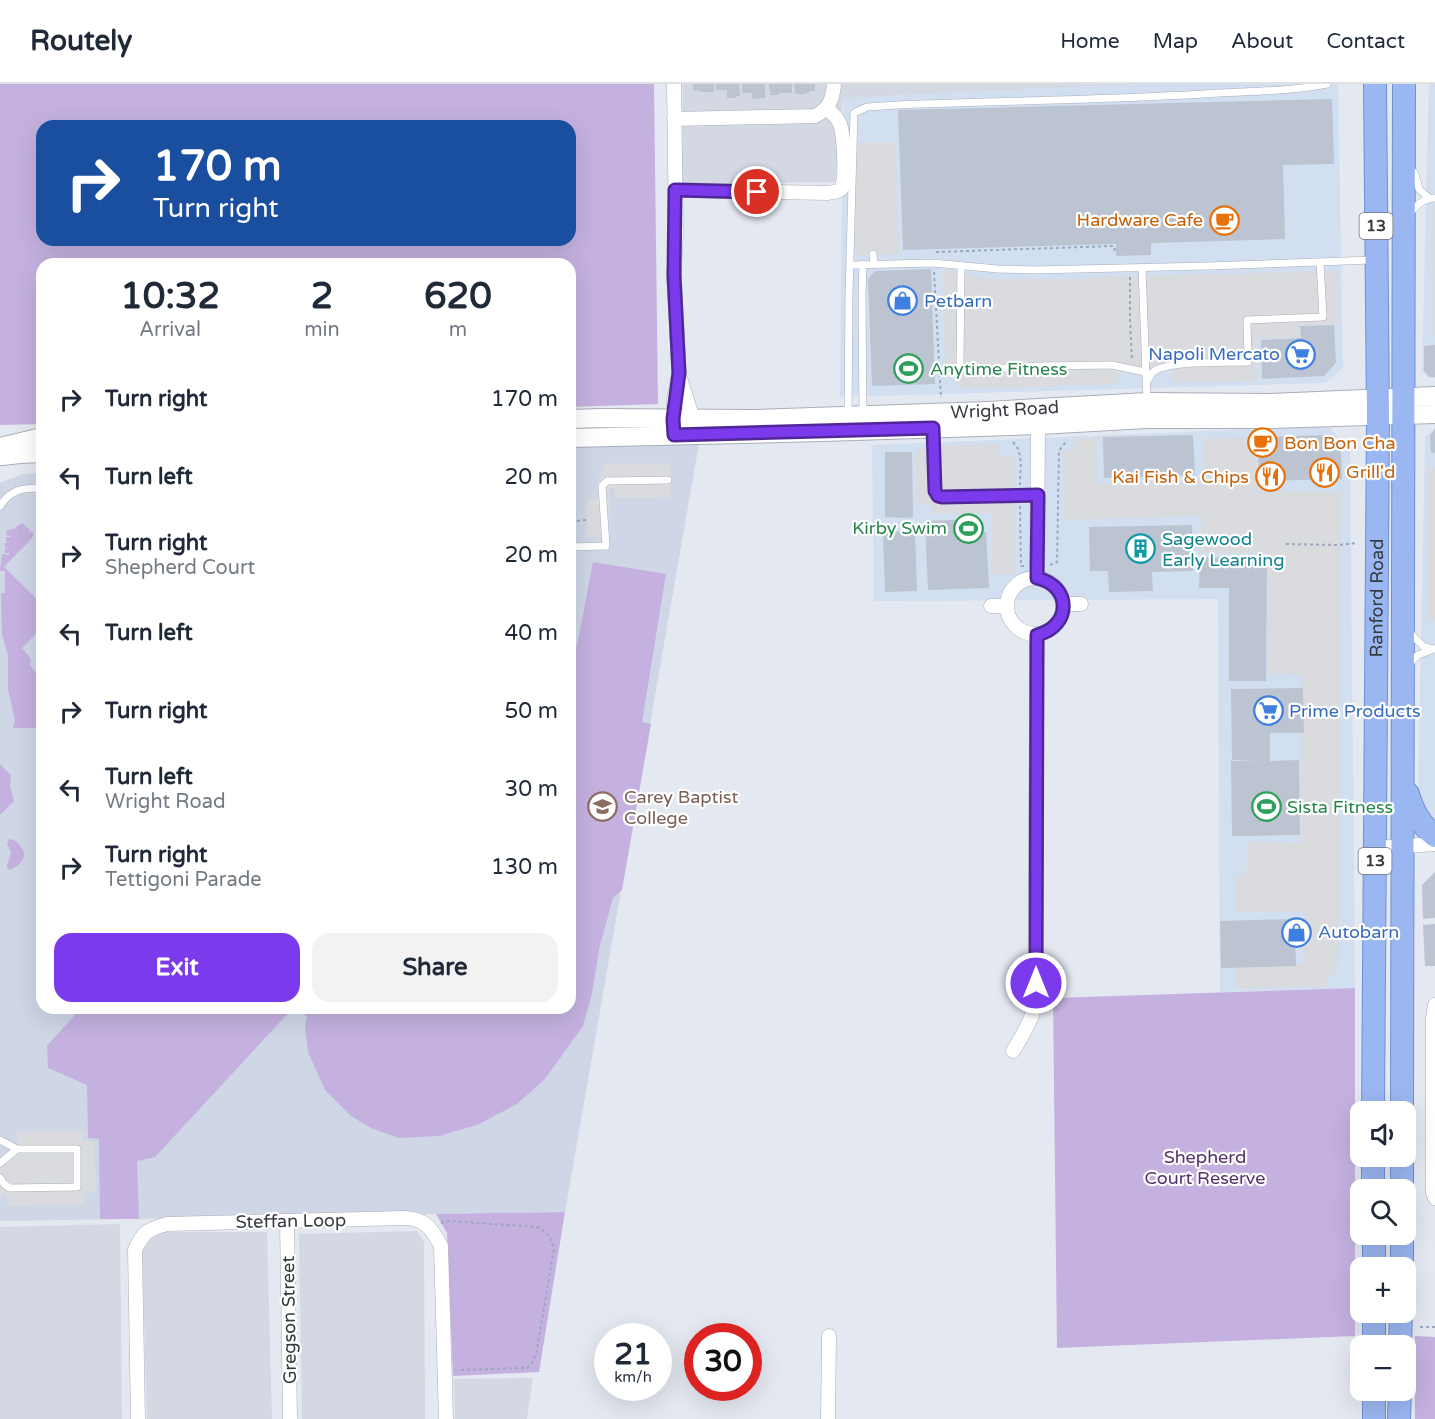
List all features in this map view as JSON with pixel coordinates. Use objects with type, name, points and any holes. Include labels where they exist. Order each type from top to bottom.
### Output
[{"type":"main road","name":"Ranford Road","points":[[1373,1101],[1378,407],[1375,84]]},
{"type":"main road","name":"Ranford Road","points":[[1402,1101],[1404,84]]},
{"type":"main road","points":[[1403,778],[1415,814],[1435,836]]},
{"type":"main road","points":[[1374,1401],[1374,1419]]},
{"type":"main road","points":[[1399,1419],[1400,1401]]},
{"type":"street","points":[[673,427],[679,373],[674,276],[674,84]]},
{"type":"street","points":[[674,118],[810,117],[827,108],[833,98],[834,84]]},
{"type":"street","points":[[675,190],[837,192],[844,182],[843,135],[840,123],[827,108]]},
{"type":"street","points":[[679,373],[693,427]]},
{"type":"street","points":[[1402,406],[1435,396]]},
{"type":"street","points":[[1402,406],[1435,414]]},
{"type":"street","name":"Wright Road","points":[[576,437],[673,427],[856,423],[1147,411],[1270,411],[1402,406]]},
{"type":"street","points":[[1037,573],[1038,416]]},
{"type":"street","name":"Wright Road","points":[[856,423],[933,428],[1038,416]]},
{"type":"street","name":"Wright Road","points":[[576,419],[600,418],[673,427]]},
{"type":"street","points":[[0,447],[36,438]]},
{"type":"street","points":[[0,457],[36,453]]},
{"type":"street","points":[[1037,573],[1060,592],[1063,604],[1060,620],[1047,632],[1037,635],[1028,634],[1012,624],[1006,606],[1012,588],[1037,573]]},
{"type":"street","points":[[1063,604],[1081,604]]},
{"type":"street","points":[[991,606],[1006,606]]},
{"type":"street","points":[[1012,1051],[1026,1030],[1035,1006],[1037,635]]},
{"type":"street","points":[[1376,848],[1435,844]]},
{"type":"street","points":[[1435,1005],[1433,1018],[1433,1193],[1435,1198]]},
{"type":"street","name":"Steffan Loop","points":[[138,1419],[135,1250],[144,1233],[167,1224],[417,1219],[435,1233],[441,1246],[446,1419]]},
{"type":"street","name":"Gregson Street","points":[[287,1221],[291,1419]]},
{"type":"street","points":[[828,1419],[829,1336]]},
{"type":"lane","points":[[856,423],[850,265],[854,113],[867,107],[990,101],[1128,99],[1285,90],[1327,84]]},
{"type":"lane","points":[[1403,161],[1415,174],[1419,189],[1432,198]]},
{"type":"lane","points":[[1403,226],[1417,204],[1432,198]]},
{"type":"lane","points":[[873,255],[874,264]]},
{"type":"lane","points":[[850,265],[933,263],[1035,270],[1377,260]]},
{"type":"lane","points":[[1146,384],[1157,369],[1175,364],[1248,362],[1247,320],[1323,317],[1320,262]]},
{"type":"lane","points":[[856,423],[863,264]]},
{"type":"lane","points":[[961,265],[961,367],[968,370],[1112,365],[1145,372]]},
{"type":"lane","points":[[1142,268],[1147,411]]},
{"type":"lane","points":[[933,428],[935,491],[938,496],[1038,495]]},
{"type":"lane","points":[[576,547],[606,546],[602,486],[607,481],[668,480]]},
{"type":"lane","points":[[0,506],[16,490],[36,488]]},
{"type":"lane","points":[[1403,618],[1415,639],[1425,647],[1434,650]]},
{"type":"lane","points":[[1403,676],[1412,660],[1426,651],[1434,650]]},
{"type":"lane","points":[[0,1140],[17,1149],[77,1149],[77,1187],[10,1188],[0,1178]]},
{"type":"lane","points":[[0,1163],[17,1149]]},
{"type":"path","points":[[932,252],[1114,246],[1116,257]]},
{"type":"path","points":[[933,269],[941,404]]},
{"type":"path","points":[[1129,276],[1131,278],[1132,363]]},
{"type":"path","points":[[1010,439],[1020,454],[1021,566],[1037,573],[1057,562],[1059,451],[1069,437]]},
{"type":"path","points":[[577,521],[586,520]]},
{"type":"path","points":[[1286,544],[1357,543]]},
{"type":"path","points":[[440,1223],[448,1221],[537,1227],[551,1237],[554,1249],[536,1355],[532,1363],[526,1368],[451,1370]]},
{"type":"path","points":[[1420,1327],[1435,1327]]},
{"type":"shaded area","points":[[683,84],[1141,84],[843,98],[835,182],[682,184]]},
{"type":"shaded area","points":[[1141,84],[1338,84],[1343,368],[1325,383],[840,397],[843,98]]},
{"type":"shaded area","points":[[1429,84],[1435,84],[1435,378],[1429,378],[1422,372]]},
{"type":"shaded area","points":[[854,142],[895,142],[899,253],[856,255]]},
{"type":"shaded area","points":[[1432,207],[1435,207],[1435,336],[1431,336]]},
{"type":"shaded area","points":[[953,270],[989,279],[1338,271],[1340,324],[1300,325],[1300,337],[1256,338],[1257,381],[1171,382],[1171,370],[1117,372],[1118,384],[958,389],[958,376],[946,377],[942,271]]},
{"type":"shaded area","points":[[1329,426],[1350,452],[1355,988],[1220,992],[1218,599],[874,601],[872,445]]},
{"type":"shaded area","points":[[1435,428],[1435,818],[1427,812],[1418,796],[1425,437]]},
{"type":"shaded area","name":"Carey Baptist College","points":[[701,432],[565,1212],[0,1221],[0,483],[23,474],[36,473],[36,1014],[576,1014],[576,441]]},
{"type":"shaded area","points":[[1256,437],[1257,491],[1341,491],[1338,975],[1327,975],[1327,986],[1235,988],[1236,965],[1303,964],[1303,912],[1235,912],[1235,874],[1246,874],[1247,842],[1301,843],[1301,675],[1267,674],[1268,553],[1202,553],[1202,516],[1065,520],[1062,451],[1073,450],[1073,439],[1097,438],[1098,484],[1202,481],[1203,438]]},
{"type":"shaded area","points":[[1000,444],[1001,456],[1016,455],[1016,574],[992,574],[992,514],[931,514],[930,504],[917,504],[915,449],[942,448],[943,445]]},
{"type":"shaded area","points":[[670,463],[671,497],[615,498],[614,487],[611,487],[609,492],[610,536],[587,537],[586,500],[598,499],[597,480],[604,475],[604,464]]},
{"type":"shaded area","points":[[1428,468],[1435,468],[1435,621],[1427,621]]},
{"type":"shaded area","points":[[83,1131],[83,1142],[94,1141],[96,1192],[84,1193],[85,1204],[8,1206],[7,1194],[0,1199],[0,1167],[5,1166],[13,1156],[17,1155],[17,1132]]},
{"type":"shaded area","points":[[120,1224],[122,1419],[0,1419],[0,1227]]},
{"type":"shaded area","points":[[417,1231],[424,1242],[425,1419],[302,1419],[299,1234]]},
{"type":"shaded area","points":[[157,1232],[267,1232],[272,1419],[147,1419],[142,1250]]},
{"type":"shaded area","points":[[533,1378],[527,1419],[455,1419],[454,1379]]},
{"type":"green space","points":[[0,84],[654,84],[658,404],[576,407],[576,258],[36,258],[36,424],[0,425]]},
{"type":"green space","points":[[22,523],[26,526],[23,530],[26,527],[30,530],[27,534],[31,531],[34,534],[4,567],[36,598],[36,634],[22,648],[31,659],[30,665],[36,673],[36,728],[13,728],[15,721],[8,689],[8,655],[2,634],[1,593],[5,593],[5,571],[0,571],[2,554],[9,555],[5,553],[5,549],[9,548],[5,548],[5,543],[10,543],[6,542],[6,537],[10,536],[6,535],[6,531],[15,528],[17,531],[16,527]]},
{"type":"green space","points":[[593,562],[666,574],[642,722],[651,724],[622,890],[613,898],[600,945],[592,993],[583,1026],[545,1079],[517,1104],[477,1125],[439,1136],[399,1138],[371,1128],[351,1116],[325,1090],[308,1052],[305,1028],[307,1017],[304,1014],[576,1014],[577,646]]},
{"type":"green space","points":[[0,764],[11,775],[10,786],[14,801],[0,815]]},
{"type":"green space","points":[[9,839],[19,844],[24,854],[20,864],[10,870],[7,868],[11,853],[7,843]]},
{"type":"green space","name":"Shepherd Court Reserve","points":[[1355,988],[1355,1101],[1350,1101],[1350,1167],[1355,1167],[1355,1179],[1350,1179],[1350,1245],[1355,1245],[1355,1257],[1350,1257],[1350,1323],[1355,1323],[1355,1335],[1057,1348],[1053,998]]},
{"type":"green space","points":[[76,1014],[287,1014],[155,1157],[137,1161],[139,1219],[100,1219],[99,1139],[88,1138],[87,1085],[48,1068],[47,1046]]},
{"type":"green space","points":[[565,1212],[539,1372],[453,1376],[447,1233],[436,1214]]},
{"type":"green space","points":[[1416,1336],[1435,1337],[1435,1419],[1415,1419]]},
{"type":"building","points":[[693,84],[714,84],[714,92],[693,91]]},
{"type":"building","points":[[716,84],[739,84],[740,96],[727,98],[727,90],[716,90]]},
{"type":"building","points":[[742,84],[765,84],[765,98],[752,99],[752,93],[742,93]]},
{"type":"building","points":[[769,84],[792,84],[792,93],[770,95]]},
{"type":"building","points":[[794,84],[815,84],[815,91],[796,94]]},
{"type":"building","points":[[1332,99],[1334,164],[1283,165],[1285,239],[1151,243],[1151,255],[1116,256],[1116,244],[903,250],[898,110]]},
{"type":"building","points":[[931,269],[935,384],[872,386],[868,279],[875,271]]},
{"type":"building","points":[[1334,325],[1336,363],[1324,376],[1262,379],[1261,340],[1301,338],[1300,326]]},
{"type":"building","points":[[1435,345],[1435,377],[1430,377],[1424,371],[1424,346]]},
{"type":"building","points":[[1435,429],[1435,453],[1431,453],[1430,435]]},
{"type":"building","points":[[1193,435],[1195,475],[1104,478],[1103,437]]},
{"type":"building","points":[[1327,435],[1341,452],[1342,479],[1259,481],[1258,437]]},
{"type":"building","points":[[885,452],[912,452],[913,518],[885,517]]},
{"type":"building","points":[[976,519],[977,532],[986,532],[989,588],[928,590],[925,521]]},
{"type":"building","name":"Sagewood Early Learning","points":[[1192,525],[1193,571],[1152,572],[1153,591],[1109,592],[1108,571],[1090,571],[1089,527]]},
{"type":"building","points":[[915,531],[917,591],[885,592],[883,532]]},
{"type":"building","points":[[1200,557],[1267,558],[1266,681],[1229,681],[1229,588],[1199,588]]},
{"type":"building","points":[[1303,688],[1304,733],[1270,733],[1270,761],[1299,760],[1300,835],[1232,836],[1231,761],[1258,761],[1232,760],[1231,689]]},
{"type":"building","points":[[1435,872],[1435,918],[1423,919],[1422,885]]},
{"type":"building","points":[[1295,919],[1296,966],[1221,968],[1220,921]]},
{"type":"building","points":[[1435,924],[1435,966],[1425,966],[1423,925]]},
{"type":"place","name":"Hardware Cafe","points":[[1224,220]]},
{"type":"place","name":"Petbarn","points":[[903,301]]},
{"type":"place","name":"Napoli Mercato","points":[[1301,354]]},
{"type":"place","name":"Anytime Fitness","points":[[909,369]]},
{"type":"place","name":"Bon Bon Cha","points":[[1263,443]]},
{"type":"place","name":"Grill'd","points":[[1325,472]]},
{"type":"place","name":"Kai Fish & Chips","points":[[1270,477]]},
{"type":"place","name":"Kirby Swim","points":[[968,528]]},
{"type":"place","name":"Sagewood Early Learning","points":[[1141,549]]},
{"type":"place","name":"Prime Products","points":[[1268,711]]},
{"type":"place","name":"Carey Baptist College","points":[[603,807]]},
{"type":"place","name":"Sista Fitness","points":[[1266,807]]},
{"type":"place","name":"Autobarn","points":[[1297,932]]},
{"type":"route","points":[[757,192],[675,190],[674,276],[679,373],[674,400],[674,435],[933,428],[935,491],[938,496],[1038,495],[1037,578],[1047,580],[1060,592],[1063,611],[1054,627],[1037,635],[1036,983]]}]
